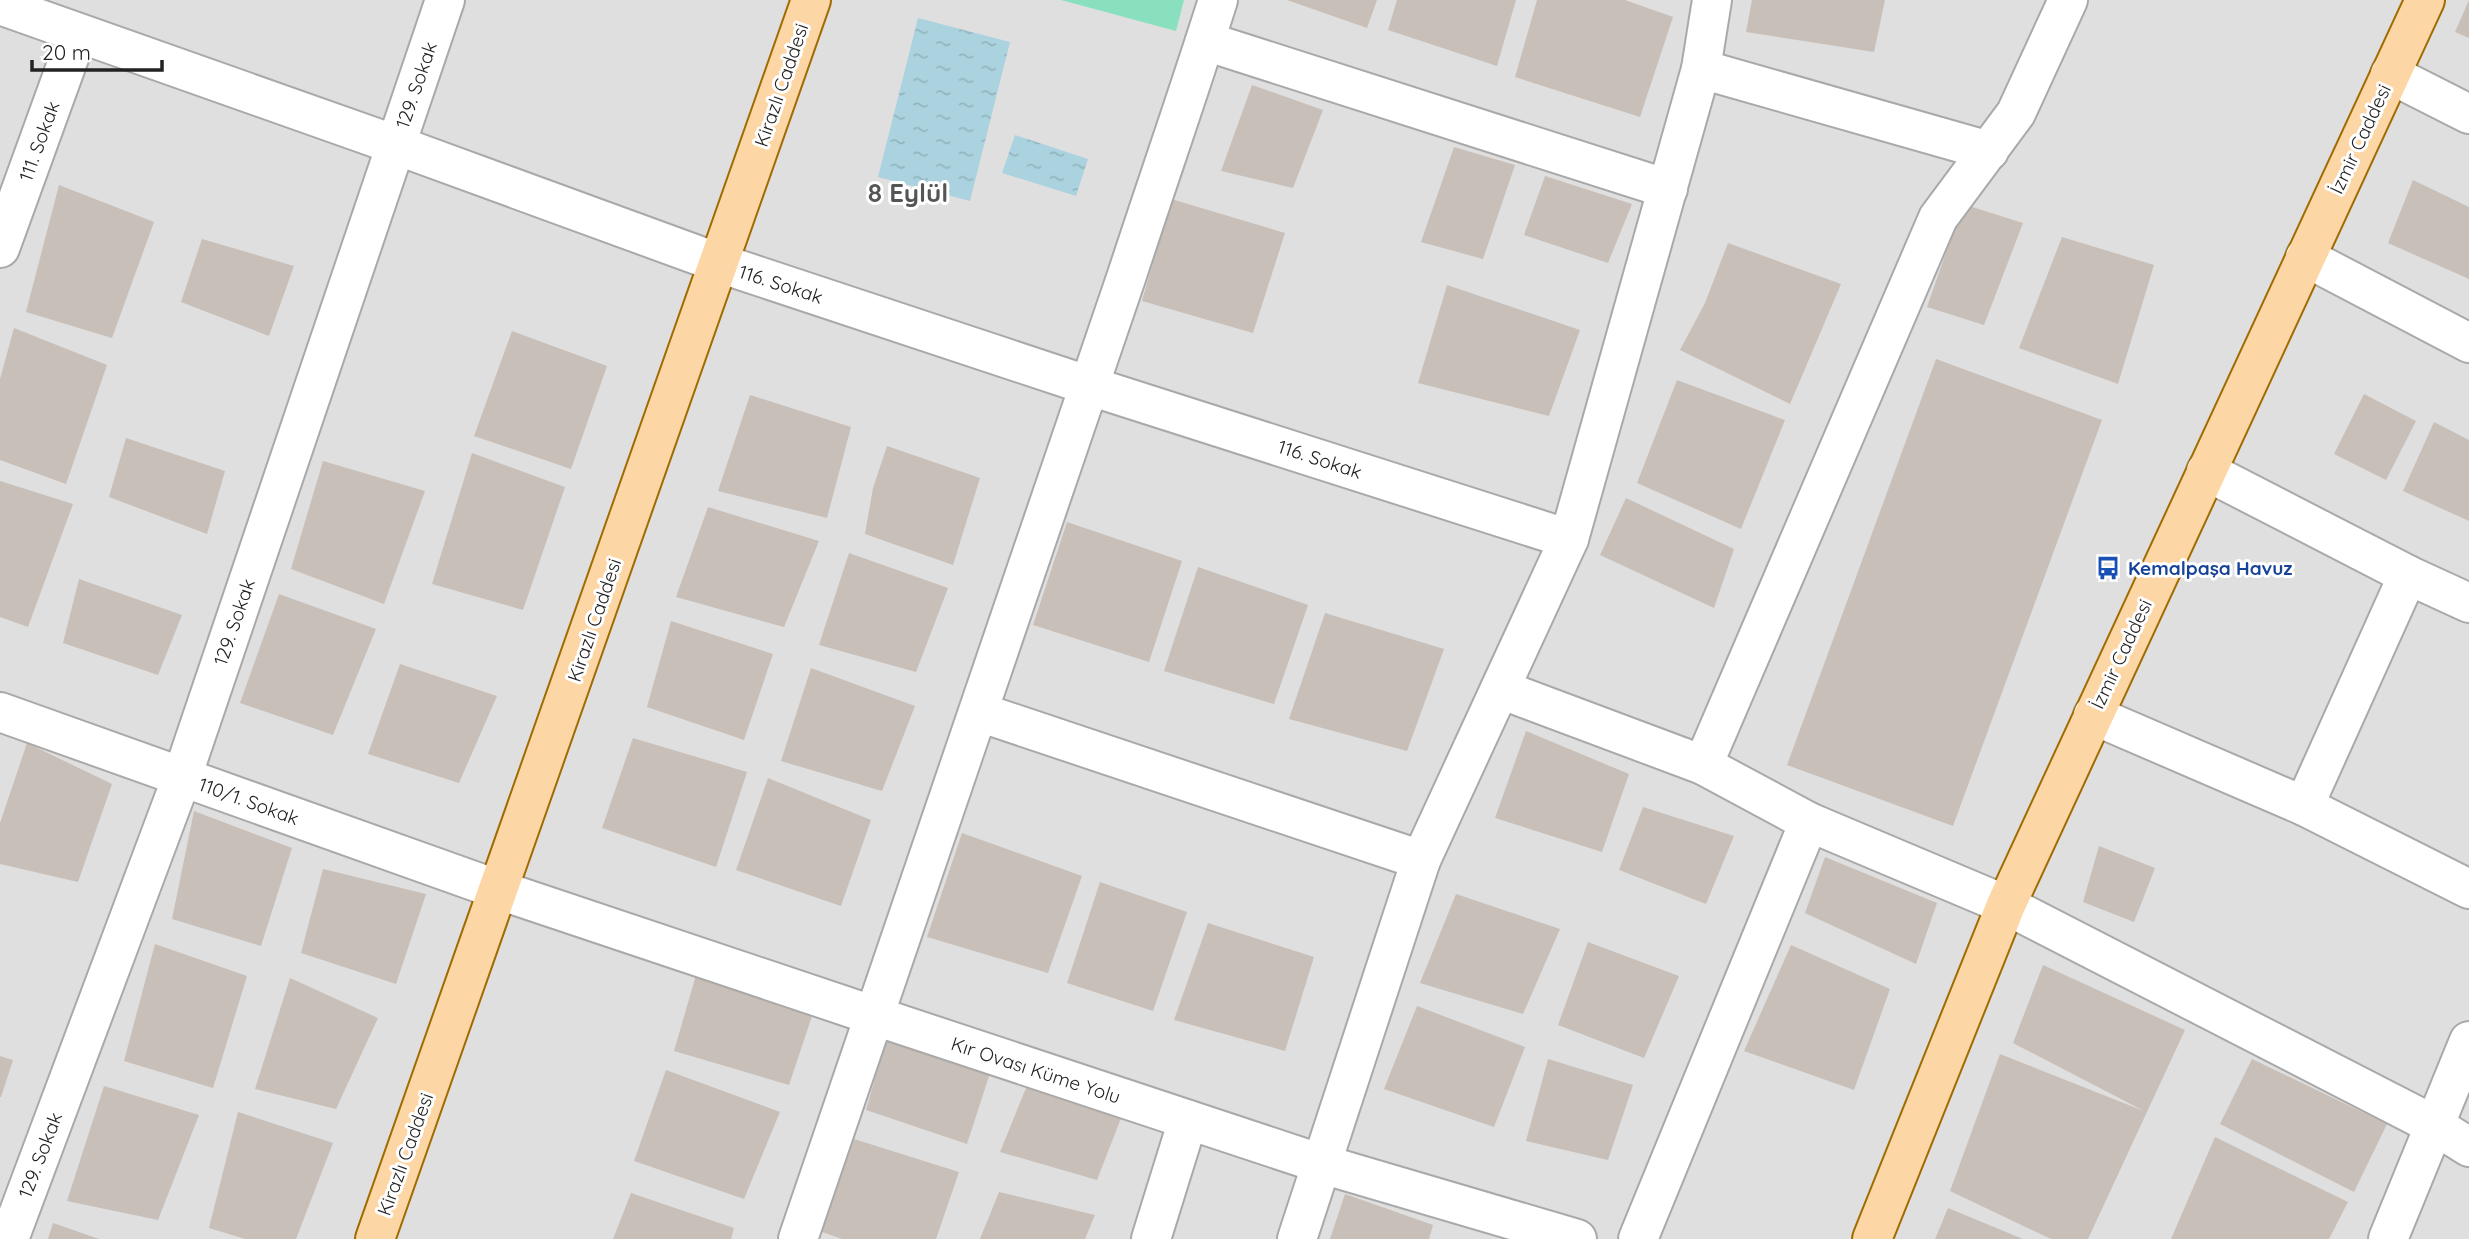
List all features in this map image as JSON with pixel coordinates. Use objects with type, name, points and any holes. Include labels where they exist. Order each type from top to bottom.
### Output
[{"type":"main road","name":"Kirazlı Caddesi","points":[[375,1239],[811,0]]},
{"type":"main road","name":"İzmir Caddesi","points":[[1872,1239],[2006,905],[2425,0]]},
{"type":"street","name":"129. Sokak","points":[[9,1239],[182,777],[445,0]]},
{"type":"street","points":[[798,1239],[872,1015],[1090,386],[1217,0]]},
{"type":"street","points":[[1297,1239],[1421,860],[1569,539],[1701,69],[1712,0]]},
{"type":"street","points":[[1703,765],[1938,218],[2016,113],[2068,0]]},
{"type":"street","name":"116. Sokak","points":[[0,5],[719,263],[1090,386],[1569,539]]},
{"type":"street","name":"111. Sokak","points":[[0,248],[78,33]]},
{"type":"street","points":[[1205,41],[1668,189]]},
{"type":"street","points":[[1701,69],[1989,151]]},
{"type":"street","points":[[2390,74],[2469,114]]},
{"type":"street","points":[[2305,257],[2469,343]]},
{"type":"street","points":[[2206,471],[2408,575],[2469,603]]},
{"type":"street","points":[[2304,806],[2408,575]]},
{"type":"street","points":[[1500,689],[1703,765],[1809,822],[2006,905],[2434,1125],[2469,1147]]},
{"type":"street","name":"110/1. Sokak","points":[[0,712],[499,890]]},
{"type":"street","points":[[979,712],[1421,860]]},
{"type":"street","points":[[2093,715],[2304,806],[2469,888]]},
{"type":"street","points":[[1638,1239],[1809,822]]},
{"type":"street","name":"Kır Ovası Küme Yolu","points":[[499,890],[1322,1164],[1577,1239]]},
{"type":"street","points":[[2388,1239],[2469,1041]]},
{"type":"street","points":[[1151,1239],[1188,1120]]},
{"type":"shaded area","points":[[0,0],[2469,0],[2469,1239],[0,1239]]},
{"type":"green space","points":[[1061,0],[1184,0],[1176,31]]},
{"type":"water","points":[[918,18],[1010,42],[970,201],[878,177]]},
{"type":"water","points":[[1015,135],[1088,159],[1076,196],[1002,173]]},
{"type":"building","points":[[1287,0],[1377,0],[1367,28]]},
{"type":"building","points":[[1397,0],[1516,0],[1497,66],[1388,30]]},
{"type":"building","points":[[1537,0],[1625,0],[1673,17],[1640,117],[1515,77]]},
{"type":"building","points":[[1752,0],[1885,0],[1874,52],[1746,32]]},
{"type":"building","points":[[2469,0],[2469,38],[2455,32]]},
{"type":"building","points":[[1252,85],[1323,110],[1293,188],[1221,171]]},
{"type":"building","points":[[1454,147],[1515,165],[1483,259],[1421,242]]},
{"type":"building","points":[[1545,176],[1632,204],[1608,263],[1524,235]]},
{"type":"building","points":[[2413,180],[2469,207],[2469,279],[2388,243]]},
{"type":"building","points":[[59,185],[154,222],[112,338],[26,312]]},
{"type":"building","points":[[1171,199],[1285,233],[1253,333],[1142,301]]},
{"type":"building","points":[[1963,204],[2023,223],[1984,325],[1927,307]]},
{"type":"building","points":[[2062,237],[2154,265],[2118,384],[2019,348]]},
{"type":"building","points":[[202,239],[294,266],[269,336],[181,302]]},
{"type":"building","points":[[1728,243],[1841,284],[1790,404],[1680,350],[1705,303]]},
{"type":"building","points":[[1447,285],[1580,330],[1549,416],[1418,383]]},
{"type":"building","points":[[14,328],[107,365],[66,484],[0,460],[0,379]]},
{"type":"building","points":[[512,331],[607,366],[571,469],[474,436]]},
{"type":"building","points":[[1936,359],[2102,420],[1953,826],[1787,765]]},
{"type":"building","points":[[1677,380],[1785,420],[1741,529],[1637,483]]},
{"type":"building","points":[[2364,394],[2416,421],[2386,480],[2334,454]]},
{"type":"building","points":[[750,395],[851,427],[827,518],[718,491]]},
{"type":"building","points":[[2434,422],[2469,440],[2469,521],[2403,491]]},
{"type":"building","points":[[126,438],[225,471],[207,534],[109,497]]},
{"type":"building","points":[[887,446],[980,478],[953,565],[865,534],[873,488]]},
{"type":"building","points":[[472,453],[565,487],[523,610],[432,584]]},
{"type":"building","points":[[323,461],[425,491],[384,604],[291,569]]},
{"type":"building","points":[[0,481],[73,504],[28,627],[0,617]]},
{"type":"building","points":[[1626,498],[1734,549],[1714,608],[1600,555]]},
{"type":"building","points":[[708,507],[819,541],[784,627],[676,597]]},
{"type":"building","points":[[1067,522],[1182,561],[1149,662],[1033,625]]},
{"type":"building","points":[[849,553],[948,588],[916,672],[819,645]]},
{"type":"building","points":[[1198,567],[1308,605],[1274,704],[1164,671]]},
{"type":"building","points":[[79,579],[182,615],[158,675],[63,643]]},
{"type":"building","points":[[279,594],[376,629],[333,735],[240,703]]},
{"type":"building","points":[[1325,613],[1444,649],[1407,751],[1289,719]]},
{"type":"building","points":[[671,621],[773,654],[744,740],[647,707]]},
{"type":"building","points":[[400,664],[497,696],[459,783],[368,754]]},
{"type":"building","points":[[811,668],[915,706],[882,791],[781,761]]},
{"type":"building","points":[[1526,731],[1629,774],[1602,852],[1495,818]]},
{"type":"building","points":[[633,738],[747,772],[716,867],[602,828]]},
{"type":"building","points":[[27,743],[112,784],[78,882],[0,864],[0,823]]},
{"type":"building","points":[[768,778],[871,820],[841,906],[736,870]]},
{"type":"building","points":[[1643,807],[1734,836],[1706,904],[1619,870]]},
{"type":"building","points":[[194,811],[292,848],[261,946],[172,919]]},
{"type":"building","points":[[962,833],[1082,876],[1048,973],[927,937]]},
{"type":"building","points":[[2099,846],[2155,868],[2134,922],[2083,902]]},
{"type":"building","points":[[1825,857],[1937,903],[1916,964],[1805,913]]},
{"type":"building","points":[[323,869],[426,894],[396,984],[301,953]]},
{"type":"building","points":[[1100,882],[1187,912],[1153,1011],[1067,983]]},
{"type":"building","points":[[1456,894],[1560,929],[1523,1014],[1420,983]]},
{"type":"building","points":[[1208,923],[1314,957],[1285,1051],[1174,1020]]},
{"type":"building","points":[[1588,942],[1679,976],[1644,1058],[1558,1025]]},
{"type":"building","points":[[155,944],[247,976],[213,1088],[124,1061]]},
{"type":"building","points":[[1791,945],[1890,989],[1854,1090],[1744,1051]]},
{"type":"building","points":[[2043,965],[2185,1030],[2088,1239],[2051,1239],[1950,1191],[2000,1054],[2144,1111],[2013,1043]]},
{"type":"building","points":[[696,975],[813,1013],[789,1085],[674,1051]]},
{"type":"building","points":[[290,978],[378,1018],[336,1109],[255,1089]]},
{"type":"building","points":[[1417,1006],[1525,1047],[1494,1127],[1384,1089]]},
{"type":"building","points":[[887,1036],[990,1073],[967,1144],[866,1110]]},
{"type":"building","points":[[0,1056],[13,1060],[1,1097],[0,1097]]},
{"type":"building","points":[[1548,1059],[1633,1085],[1608,1160],[1526,1141]]},
{"type":"building","points":[[2252,1059],[2387,1124],[2354,1192],[2220,1124]]},
{"type":"building","points":[[666,1070],[780,1112],[744,1199],[634,1161]]},
{"type":"building","points":[[1028,1083],[1123,1113],[1097,1180],[1000,1152]]},
{"type":"building","points":[[104,1086],[199,1115],[158,1220],[67,1201]]},
{"type":"building","points":[[238,1112],[333,1143],[296,1239],[245,1239],[209,1228]]},
{"type":"building","points":[[2215,1137],[2348,1202],[2329,1239],[2171,1239]]},
{"type":"building","points":[[854,1139],[959,1172],[936,1239],[842,1239],[822,1232]]},
{"type":"building","points":[[999,1192],[1095,1215],[1085,1239],[980,1239]]},
{"type":"building","points":[[631,1193],[734,1228],[731,1239],[613,1239]]},
{"type":"building","points":[[1345,1194],[1433,1225],[1429,1239],[1330,1239]]},
{"type":"building","points":[[1948,1208],[2023,1239],[1935,1239]]},
{"type":"building","points":[[53,1223],[99,1239],[48,1239]]},
{"type":"place","name":"Kemalpaşa Havuz","points":[[2108,568]]},
{"type":"district","name":"8 Eylül","points":[[908,192]]}]
